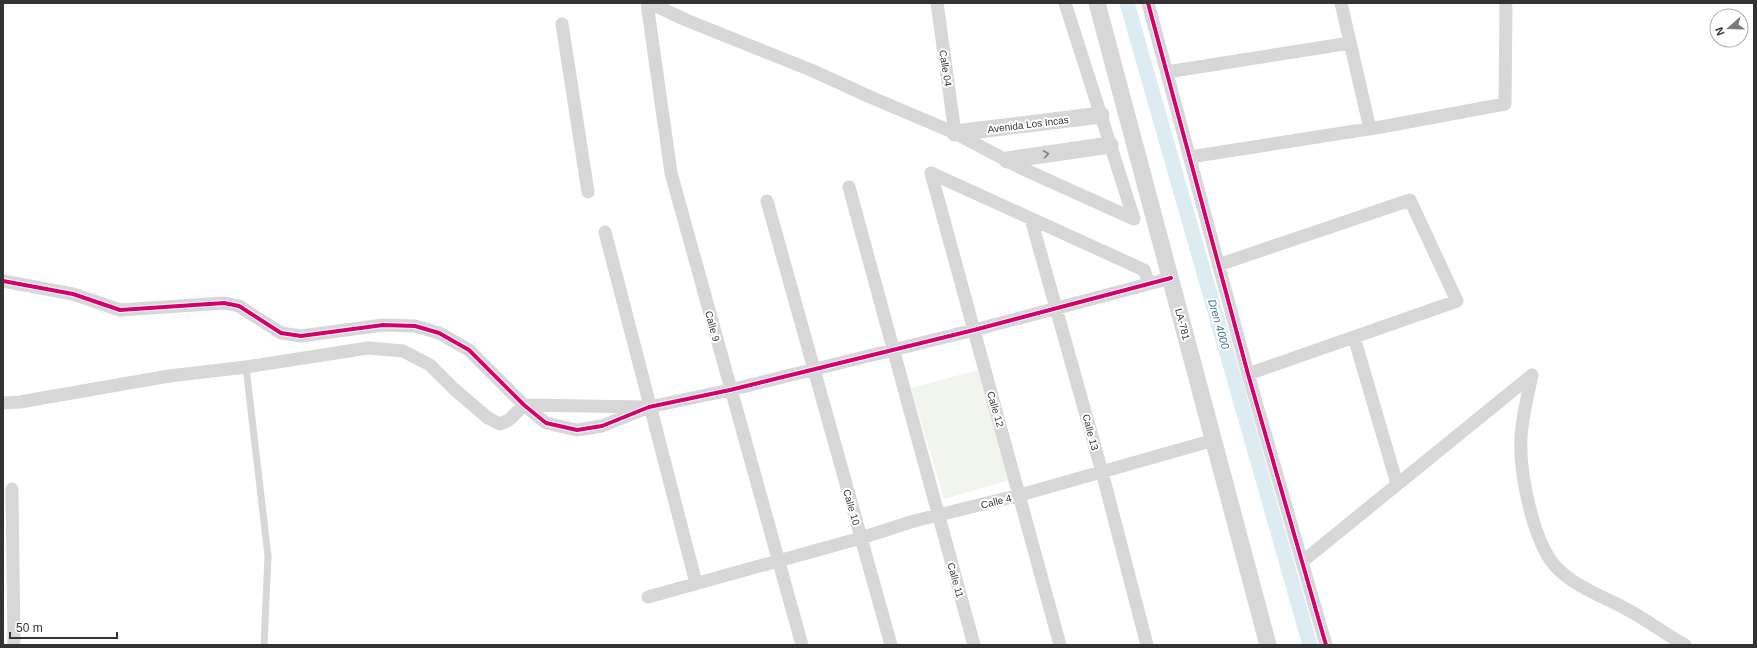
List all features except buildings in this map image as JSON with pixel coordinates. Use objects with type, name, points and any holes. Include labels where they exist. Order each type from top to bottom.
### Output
[{"type":"street","name":"Calle 9","points":[[647,3],[671,173],[802,645]]},
{"type":"street","points":[[650,3],[686,20],[811,70],[955,133],[1007,160],[1134,218],[1065,3]]},
{"type":"street","name":"Calle 04","points":[[937,3],[955,133]]},
{"type":"street","name":"LA-781","points":[[1097,3],[1268,645]]},
{"type":"street","points":[[1148,3],[1248,374],[1326,645]]},
{"type":"street","points":[[1341,3],[1370,129]]},
{"type":"street","points":[[1190,157],[1370,129],[1505,104],[1506,3]]},
{"type":"street","points":[[562,24],[588,192]]},
{"type":"street","points":[[1167,72],[1350,43]]},
{"type":"street","name":"Avenida Los Incas","points":[[955,133],[1101,115]]},
{"type":"street","points":[[1007,160],[1110,145]]},
{"type":"street","name":"Calle 12","points":[[1031,219],[931,173],[1060,645]]},
{"type":"street","name":"Calle 11","points":[[849,187],[894,349],[937,515],[974,645]]},
{"type":"street","points":[[1218,264],[1410,200],[1457,301],[1248,374]]},
{"type":"street","name":"Calle 10","points":[[767,201],[891,645]]},
{"type":"street","points":[[1031,219],[1144,270],[1149,283]]},
{"type":"street","name":"Calle 13","points":[[1031,219],[1102,472],[1147,645]]},
{"type":"street","points":[[605,232],[649,407],[696,583]]},
{"type":"street","points":[[3,281],[73,294],[120,310],[224,303],[239,306],[281,333],[301,336],[383,325],[415,326],[439,333],[468,350],[524,405],[546,423],[577,430],[602,426],[649,407],[730,390],[974,330],[1056,307],[1171,278]]},
{"type":"street","points":[[1354,337],[1397,484]]},
{"type":"street","points":[[3,403],[20,402],[169,376],[246,367],[368,348],[403,351],[430,365],[488,418],[500,424],[509,420],[524,405],[649,407]]},
{"type":"street","points":[[1303,561],[1532,375],[1521,437],[1522,459],[1532,516],[1542,548],[1549,559],[1566,576],[1630,611],[1685,645]]},
{"type":"street","name":"Calle 4","points":[[648,597],[778,559],[861,538],[937,515],[1020,495],[1214,440]]},
{"type":"street","points":[[12,489],[14,645]]},
{"type":"lane","points":[[246,367],[268,556],[264,645]]},
{"type":"shaded area","points":[[978,370],[1010,480],[944,499],[911,388]]},
{"type":"waterway","name":"Dren 4000","points":[[1127,3],[1310,645]]},
{"type":"cycle path","points":[[1148,3],[1248,374],[1326,645]]},
{"type":"cycle path","points":[[3,281],[73,294],[120,310],[224,303],[239,306],[281,333],[301,336],[383,325],[415,326],[439,333],[469,350],[524,405],[546,423],[577,430],[602,426],[649,407],[730,390],[974,330],[1171,278]]}]
